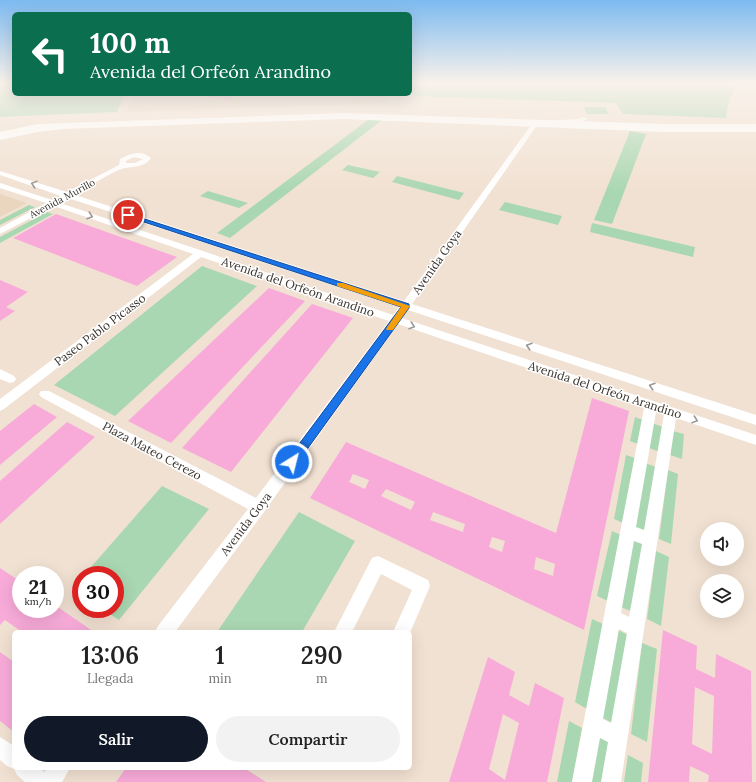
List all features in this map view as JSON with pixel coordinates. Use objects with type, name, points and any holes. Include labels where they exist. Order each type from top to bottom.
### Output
[{"type":"highway","points":[[7,122],[77,119]]},
{"type":"highway","points":[[0,136],[38,128],[64,126],[246,119]]},
{"type":"highway","points":[[455,119],[664,128],[756,127]]},
{"type":"highway","points":[[595,119],[756,127]]},
{"type":"street","points":[[536,122],[580,121],[583,119]]},
{"type":"street","name":"Avenida Goya","points":[[166,630],[259,507],[396,320],[536,122]]},
{"type":"street","name":"Avenida Murillo","points":[[0,231],[125,166]]},
{"type":"street","name":"Avenida del Orfeón Arandino","points":[[0,174],[756,420]]},
{"type":"street","name":"Avenida del Orfeón Arandino","points":[[0,185],[396,320],[756,440]]},
{"type":"street","name":"Paseo Pablo Picasso","points":[[0,406],[200,253]]},
{"type":"street","name":"Plaza Mateo Cerezo","points":[[45,394],[259,507]]},
{"type":"street","points":[[582,782],[651,405]]},
{"type":"street","points":[[611,782],[671,412]]},
{"type":"street","points":[[642,453],[663,460]]},
{"type":"street","points":[[628,531],[650,540]]},
{"type":"street","points":[[344,630],[378,564],[422,586],[403,630]]},
{"type":"street","points":[[612,618],[636,628]]},
{"type":"street","points":[[593,724],[618,737]]},
{"type":"street","points":[[0,747],[12,757]]},
{"type":"street","points":[[26,770],[40,782]]},
{"type":"street","points":[[50,782],[59,770]]},
{"type":"shaded area","points":[[0,194],[27,203],[0,217]]},
{"type":"green space","points":[[368,120],[382,120],[230,238],[217,233]]},
{"type":"green space","points":[[630,131],[646,134],[612,224],[594,220]]},
{"type":"green space","points":[[348,165],[380,172],[373,178],[342,170]]},
{"type":"green space","points":[[397,176],[464,193],[459,200],[392,182]]},
{"type":"green space","points":[[208,191],[248,203],[239,208],[200,196]]},
{"type":"green space","points":[[505,202],[562,216],[558,225],[499,210]]},
{"type":"green space","points":[[29,205],[35,207],[0,225],[0,220]]},
{"type":"green space","points":[[47,212],[53,214],[0,243],[0,237]]},
{"type":"green space","points":[[592,223],[695,247],[693,257],[590,232]]},
{"type":"green space","points":[[202,266],[257,286],[115,416],[54,385]]},
{"type":"green space","points":[[635,417],[643,420],[638,444],[630,441]]},
{"type":"green space","points":[[652,423],[663,427],[660,452],[649,448]]},
{"type":"green space","points":[[673,431],[684,434],[682,459],[670,455]]},
{"type":"green space","points":[[626,455],[635,458],[623,523],[614,519]]},
{"type":"green space","points":[[645,463],[656,467],[647,534],[635,529]]},
{"type":"green space","points":[[668,470],[678,474],[671,544],[659,539]]},
{"type":"green space","points":[[162,486],[209,509],[124,614],[124,566],[92,566]]},
{"type":"green space","points":[[299,512],[355,541],[303,630],[218,630]]},
{"type":"green space","points":[[612,531],[621,535],[608,601],[597,596]]},
{"type":"green space","points":[[631,537],[644,543],[635,613],[621,607]]},
{"type":"green space","points":[[656,551],[669,557],[661,626],[647,619]]},
{"type":"green space","points":[[592,619],[603,624],[587,709],[575,702]]},
{"type":"green space","points":[[616,629],[630,636],[618,726],[601,717]]},
{"type":"green space","points":[[642,643],[657,649],[647,742],[631,734]]},
{"type":"green space","points":[[569,721],[582,728],[572,782],[557,782]]},
{"type":"green space","points":[[597,736],[614,745],[609,782],[589,782]]},
{"type":"green space","points":[[628,755],[643,763],[641,782],[624,782]]},
{"type":"building","points":[[56,214],[177,257],[137,286],[13,238]]},
{"type":"building","points":[[0,280],[28,292],[6,307],[15,311],[0,321]]},
{"type":"building","points":[[269,288],[305,301],[171,443],[128,421]]},
{"type":"building","points":[[312,304],[353,318],[231,472],[182,448]]},
{"type":"building","points":[[592,398],[629,411],[584,630],[310,498],[346,442],[556,533]],"holes":[[[353,474],[369,480],[365,489],[349,482]],[[386,489],[415,502],[411,510],[381,496]],[[433,512],[465,524],[463,532],[430,520]],[[492,537],[505,541],[502,552],[489,547]],[[536,557],[555,564],[553,576],[534,569]]]},
{"type":"building","points":[[34,404],[57,417],[0,465],[0,431]]},
{"type":"building","points":[[67,422],[95,437],[0,524],[0,481]]},
{"type":"building","points":[[0,568],[12,576],[12,618],[64,618],[64,611],[91,630],[19,630],[5,620],[0,625]]},
{"type":"building","points":[[663,630],[697,646],[696,669],[715,678],[716,654],[751,671],[752,782],[708,782],[709,775],[690,766],[689,782],[648,782]],"holes":[[[695,687],[714,696],[712,754],[692,744]]]},
{"type":"building","points":[[0,652],[12,661],[12,730],[0,721]]},
{"type":"building","points":[[488,657],[515,672],[509,695],[529,706],[535,683],[564,698],[547,782],[449,782]],"holes":[[[503,714],[519,723],[505,780],[489,769]]]},
{"type":"building","points":[[125,770],[247,770],[266,782],[116,782]]},
{"type":"slow traffic","points":[[340,284],[406,306],[390,329]]},
{"type":"route","points":[[128,215],[406,306],[292,462]]}]
